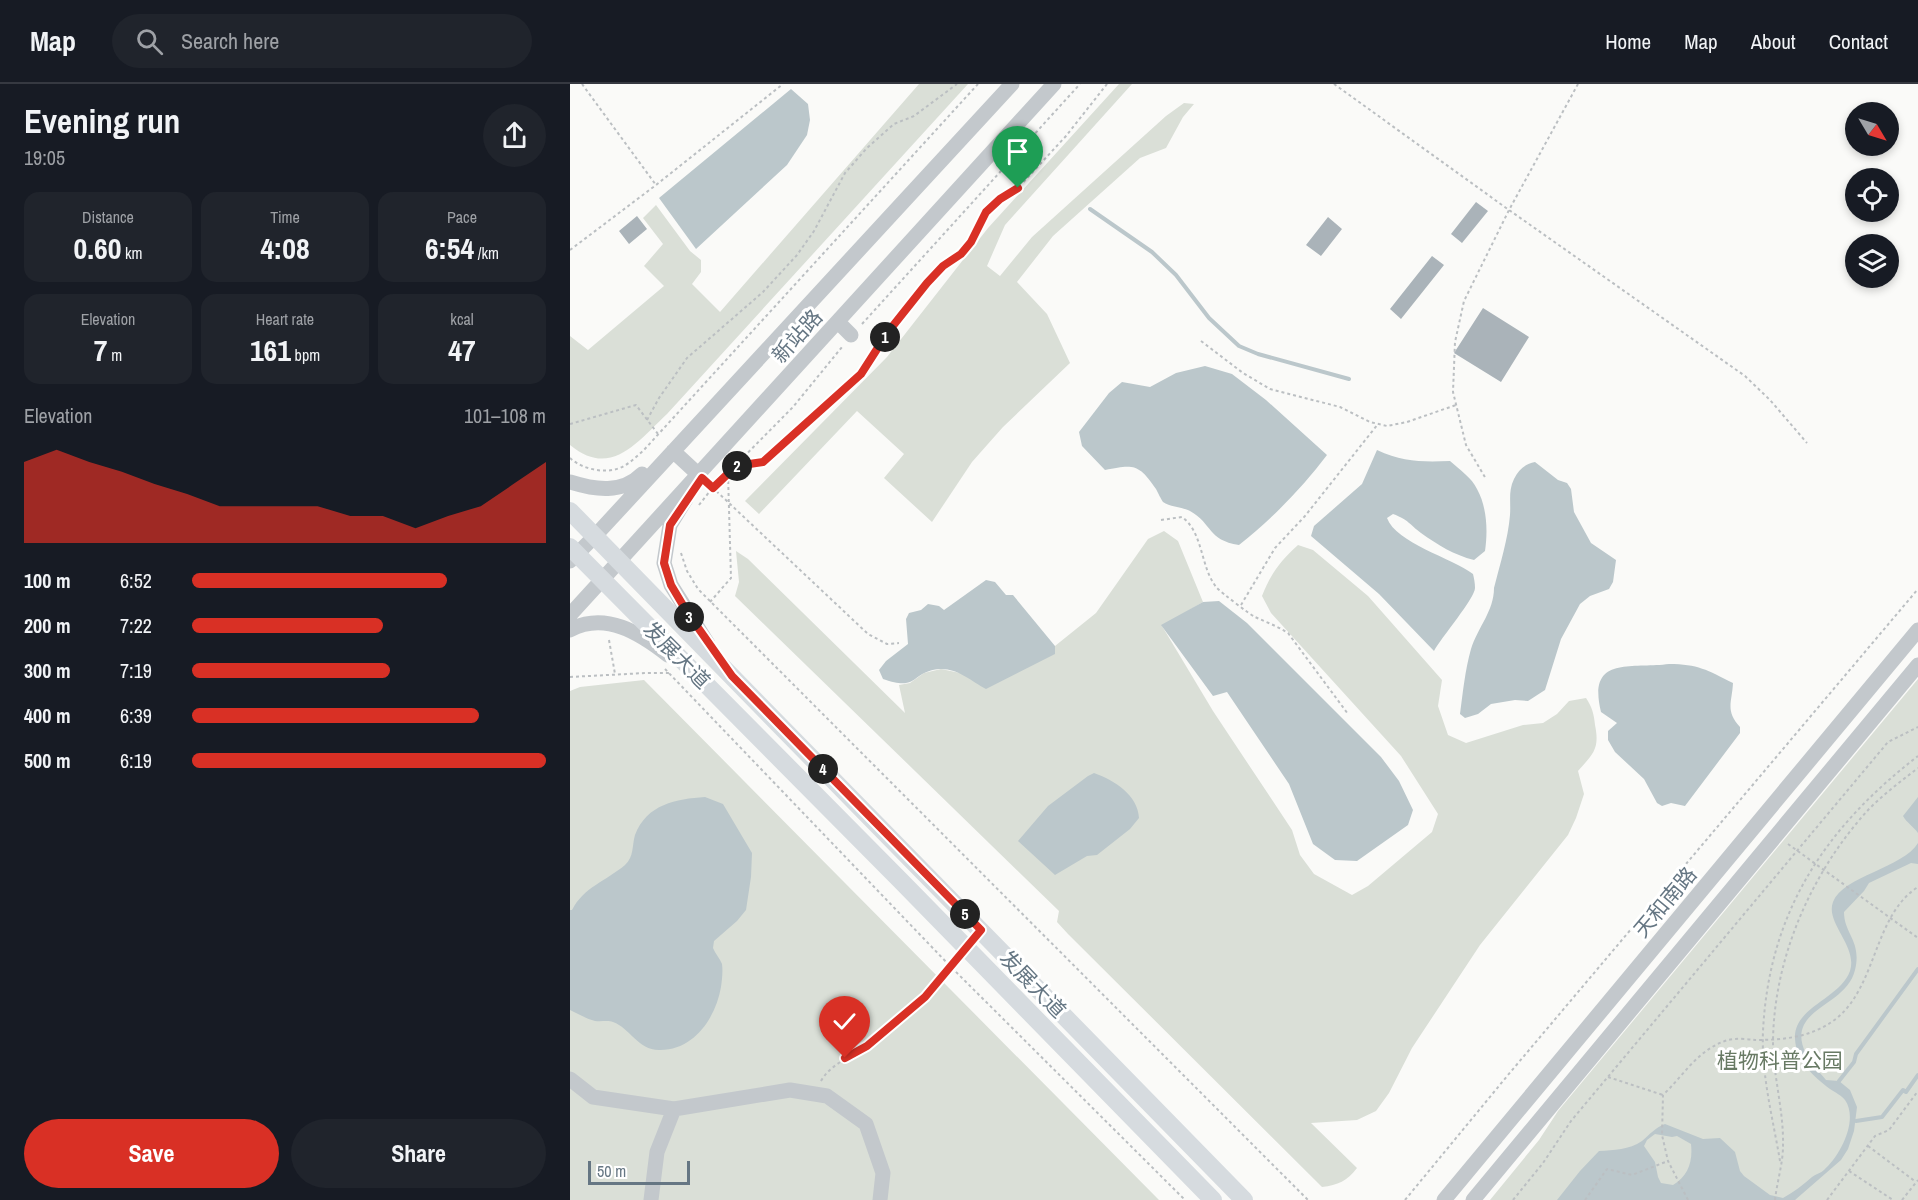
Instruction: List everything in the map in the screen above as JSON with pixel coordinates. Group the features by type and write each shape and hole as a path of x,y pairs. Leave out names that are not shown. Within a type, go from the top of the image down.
{"main road":[{"name":"发展大道","path":"570,510 1244,1200"},
{"name":"发展大道","path":"572,554 603,580 1213,1200"}],"street":[{"name":"新站路","path":"572,554 595,536 1012,84"},
{"name":"新站路","path":"570,615 705,480 725,446 1054,84"},
{"path":"838,322 851,335"},
{"path":"570,482 591,489 625,486 635,481 702,420"},
{"path":"673,451 705,480 670,525 664,563 671,585 687,612 732,676"},
{"path":"570,630 588,624 605,622 628,628 648,640 715,693"},
{"name":"天和南路","path":"1444,1200 1918,630"},
{"name":"天和南路","path":"1473,1200 1918,665"},
{"path":"570,1079 593,1097 674,1109 790,1090 827,1096 866,1124 883,1173 880,1200"},
{"path":"651,1200 657,1152 674,1109"}],"path":[{"path":"582,84 656,185"},
{"path":"570,250 783,84"},
{"path":"647,420 658,398 687,358 763,292 797,255 814,231 845,173 867,148 894,124 914,116 957,84"},
{"path":"570,458 588,468 604,471 622,467 643,451 978,84"},
{"path":"705,480 728,474 793,407 851,335 1080,84"},
{"path":"736,466 763,462 861,374 888,332 927,283 943,266 966,248 986,212 1000,199 1018,188 1066,136 1107,84"},
{"path":"1334,84 1745,376 1770,400 1807,443"},
{"path":"1486,480 1466,444 1453,392 1455,342 1464,301 1509,210 1578,84"},
{"path":"1201,341 1270,389 1340,407 1370,422 1387,426 1407,422 1456,405"},
{"path":"570,424 636,405 658,434"},
{"path":"1241,606 1275,548 1305,516 1378,424"},
{"path":"710,602 730,578 728,474"},
{"path":"705,480 868,634 887,644 899,643"},
{"path":"697,508 705,480"},
{"path":"1161,520 1182,517 1189,522 1216,586 1253,616 1276,625 1288,633 1348,714"},
{"path":"680,551 687,571 698,589 710,602 1308,1200"},
{"path":"1405,1200 1918,589"},
{"path":"608,631 615,674"},
{"path":"662,666 951,967 1185,1200"},
{"path":"570,676 669,674"},
{"path":"1513,1200 1543,1163 1571,1121 1888,742 1918,727"},
{"path":"1780,1163 1769,1099 1764,1040 1770,975 1784,925 1805,879 1824,849 1861,804 1918,756"},
{"path":"1775,1200 1783,1147 1773,1040 1776,1003 1787,952 1804,909 1824,870 1847,835 1891,789 1918,768"},
{"path":"1776,836 1918,938"},
{"path":"1688,1200 1668,1161 1662,1135 1663,1095 1695,1059 1714,1046 1731,1039 1783,1040 1811,1034 1838,1017 1854,996 1890,918 1908,894 1918,887"},
{"path":"813,1094 826,1072 867,1046 925,997 967,948"},
{"path":"1608,1077 1663,1095"},
{"path":"1827,1200 1875,1136 1889,1130 1918,1091"},
{"path":"1868,1146 1917,1181 1902,1200"},
{"path":"1585,1200 1607,1169 1632,1175 1668,1161"},
{"path":"1849,1171 1893,1200"}],"green space":[{"path":"919,84 968,84 667,414 634,445 611,458 598,458 585,455 570,445 570,336 588,350 664,286 644,266 663,244 643,218 656,205 690,251 701,260 701,272 692,284 720,312"},
{"path":"1119,84 1132,84 1005,225 987,266 1000,276 1032,237 1166,116 1184,103 1194,104 1183,117 1166,148 1140,158 1053,236 1017,282 1047,314 1070,363 1003,427 972,462 932,522 884,478 904,454 857,411 759,514 745,501 887,357 988,228"},
{"path":"1164,531 1178,541 1203,602 1162,626 1213,711 1292,830 1300,855 1314,874 1352,895 1368,886 1432,832 1438,814 1401,756 1271,613 1262,596 1277,568 1298,545 1313,550 1368,596 1442,680 1438,706 1448,735 1466,743 1523,725 1543,723 1557,714 1569,701 1586,698 1593,714 1596,746 1578,771 1584,794 1568,835 1480,945 1412,1048 1389,1093 1376,1111 1357,1120 1311,1123 1357,1168 1342,1182 1333,1185 1322,1187 1068,934 1057,922 1059,911 735,596 739,582 736,551 748,559 905,713 899,685 910,683 924,673 941,669 965,674 1054,654 1055,646 1096,613 1148,539"},
{"name":"植物科普公园","path":"1918,679 1918,1200 1490,1200 1539,1140 1558,1111"},
{"path":"644,680 1159,1200 570,1200 570,691 580,687"}],"shaded area":[{"path":"791,89 808,104 810,120 807,135 787,165 696,249 659,198"},
{"path":"1205,366 1232,374 1266,400 1327,455 1286,503 1239,545 1229,543 1215,535 1190,511 1163,502 1156,489 1140,470 1123,467 1105,470 1082,446 1079,432 1109,393 1122,382 1150,387 1176,373"},
{"path":"1377,450 1395,457 1413,460 1450,461 1472,481 1483,503 1486,527 1485,551 1474,560 1440,545 1398,516 1393,514 1387,518 1392,527 1401,535 1473,574 1474,593 1434,651 1379,594 1311,536 1314,526 1362,484"},
{"path":"1535,462 1558,480 1567,483 1571,489 1574,512 1591,543 1616,560 1613,582 1609,589 1590,596 1580,604 1561,639 1545,690 1528,701 1515,700 1491,704 1478,714 1465,718 1460,714 1467,665 1474,641 1489,612 1504,552 1512,483 1520,470"},
{"path":"986,580 995,582 1006,595 1013,595 1055,646 1055,654 986,689 946,669 930,671 903,683 883,679 879,670 886,661 908,644 906,619 909,613 921,610 928,604 939,606 944,610"},
{"path":"1219,601 1247,623 1381,757 1399,781 1413,810 1408,825 1357,861 1335,860 1313,844 1289,784 1227,692 1213,696 1161,625 1203,602"},
{"path":"1688,665 1702,669 1733,683 1731,711 1740,727 1740,733 1685,806 1671,803 1662,806 1657,803 1644,779 1615,752 1608,740 1608,731 1617,723 1601,712 1598,694 1600,681 1606,673 1616,668"},
{"path":"1094,773 1117,784 1130,796 1138,810 1139,818 1130,829 1097,855 1087,856 1055,875 1018,841 1048,806"},
{"path":"705,797 723,804 752,853 746,910 714,941 713,948 722,964 722,975 718,998 708,1020 693,1038 683,1045 672,1049 652,1049 640,1043 613,1022 595,1021 570,1010 570,910 589,890 628,862 635,835 647,816 673,802"},
{"path":"1918,797 1918,833 1903,816"},
{"path":"1918,843 1918,864 1911,863 1869,883 1844,912 1855,945 1857,960 1855,970 1849,983 1840,993 1809,1017 1803,1027 1801,1039 1810,1061 1826,1080 1839,1081 1850,1090 1857,1107 1854,1131 1848,1149 1841,1160 1795,1200 1557,1200 1599,1151 1632,1146 1665,1124 1703,1139 1720,1138 1735,1152 1740,1171 1744,1176 1770,1195 1783,1198 1824,1170 1836,1156 1846,1137 1849,1127 1849,1108 1844,1099 1818,1079 1802,1061 1796,1047 1796,1028 1809,1011 1845,981 1850,971 1850,953 1833,918 1833,902 1848,885 1910,852","holes":["1655,1134 1677,1136 1691,1144 1690,1163 1686,1173 1673,1185 1661,1183 1655,1162 1644,1146 1647,1140"]}],"building":[{"path":"1476,202 1488,211 1462,243 1451,234"},
{"path":"637,216 647,229 629,244 619,231"},
{"path":"1328,217 1342,229 1321,256 1306,245"},
{"path":"1432,256 1444,265 1401,319 1390,309"},
{"path":"1483,308 1529,337 1501,382 1454,353"}],"waterway":[{"path":"1090,209 1152,252 1176,275 1209,318 1239,346 1258,354 1349,379"},
{"path":"1839,1081 1918,969"},
{"path":"1856,1121 1882,1117 1903,1090 1906,1092 1918,1075"}],"route":[{"path":"845,1058 867,1046 925,997 981,930 732,676 704,638 671,585 664,563 670,525 702,478 713,488 736,466 763,462 861,374 888,332 927,283 943,266 961,254 971,242 986,212 1000,199 1018,188"}]}
